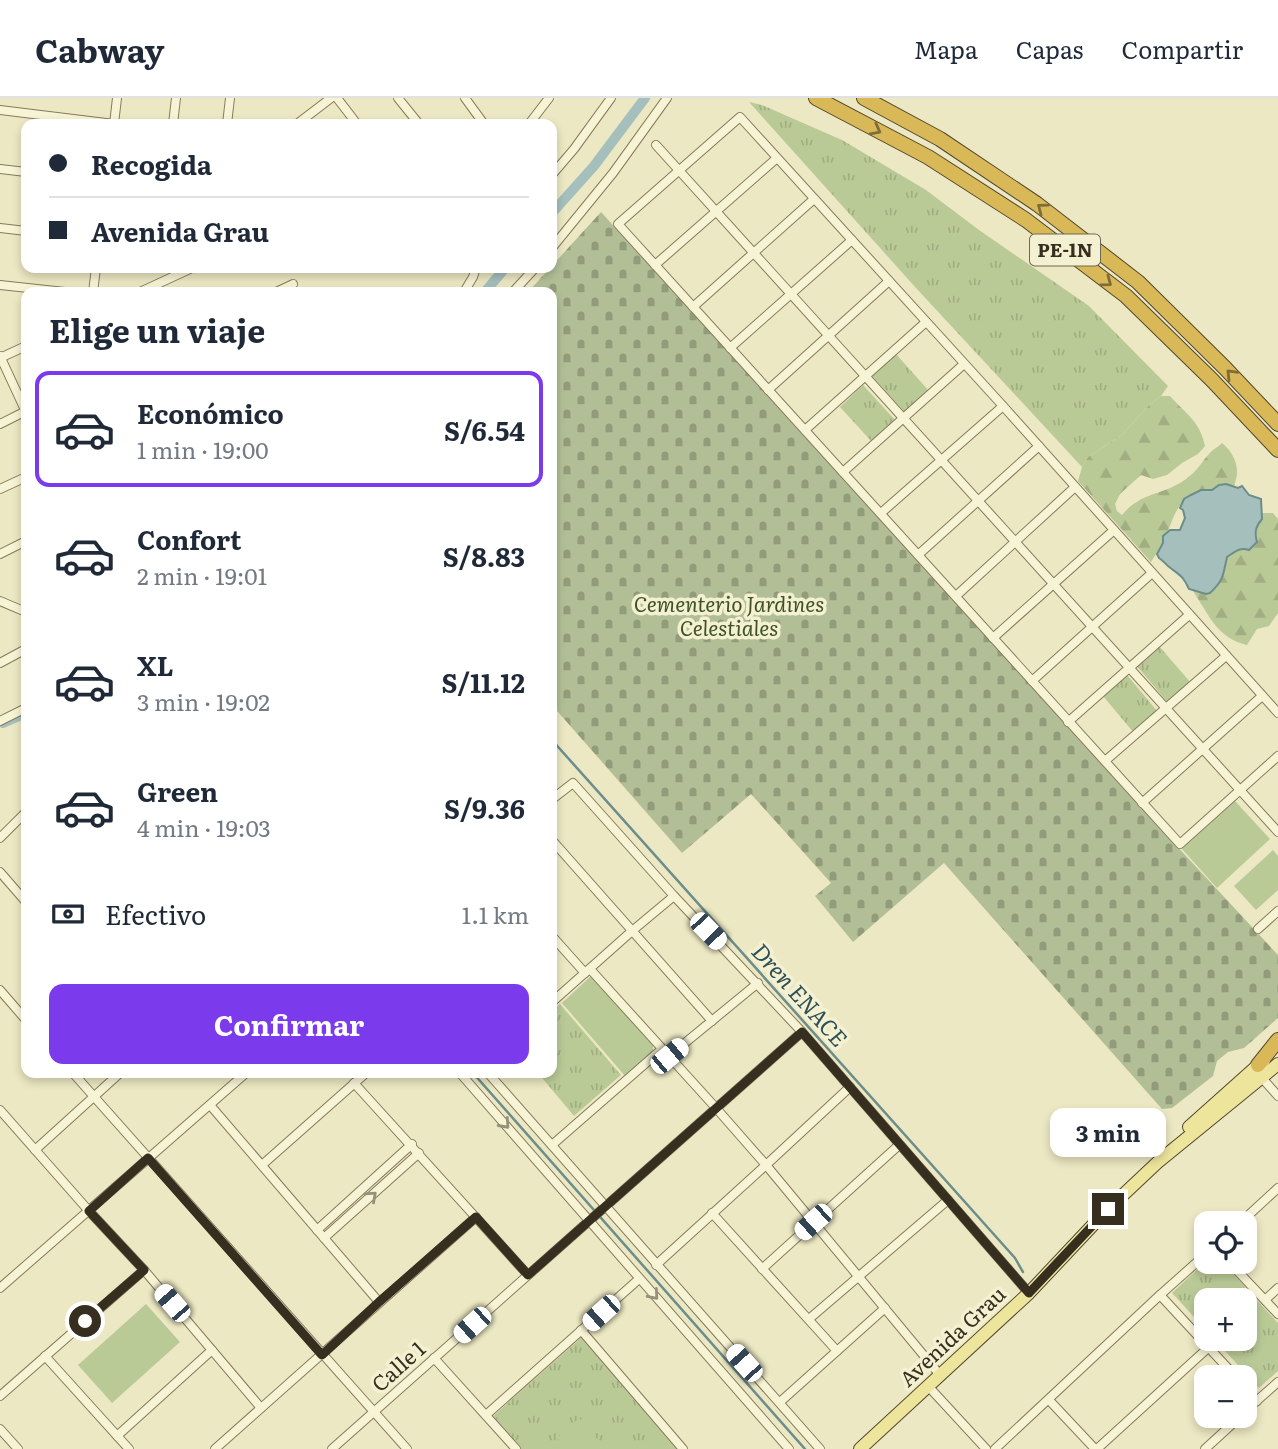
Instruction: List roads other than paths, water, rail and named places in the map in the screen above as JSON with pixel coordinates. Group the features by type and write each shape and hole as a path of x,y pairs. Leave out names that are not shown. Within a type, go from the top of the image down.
{"highway":[{"name":"PE-1N","path":"816,98 928,157 1026,220 1126,296 1212,380 1278,450"},
{"name":"PE-1N","path":"864,98 940,139 1037,204 1139,282 1278,424"},
{"path":"1260,1072 1278,1040"}],"main road":[{"name":"Avenida Grau","path":"1260,1072 1278,1047"},
{"name":"Avenida Grau","path":"860,1449 1029,1293 1108,1209 1159,1161 1181,1135 1260,1072 1278,1064"}],"street":[{"path":"115,119 117,98"},
{"path":"174,119 176,98"},
{"path":"228,119 230,98"},
{"path":"304,119 331,98"},
{"path":"337,98 354,119"},
{"path":"398,98 415,119"},
{"path":"465,98 480,119"},
{"path":"533,119 549,98"},
{"path":"557,169 611,98"},
{"path":"557,242 613,173 667,98"},
{"path":"0,110 73,119"},
{"path":"1278,713 740,117 618,224 1180,844 1278,756"},
{"path":"656,145 1278,832"},
{"path":"655,265 777,158"},
{"path":"0,169 21,171"},
{"path":"693,307 814,199"},
{"path":"0,228 21,230"},
{"path":"730,348 852,240"},
{"path":"151,287 180,273"},
{"path":"518,287 530,273"},
{"path":"768,390 889,281"},
{"path":"287,287 293,284"},
{"path":"0,285 21,287"},
{"path":"805,430 926,322"},
{"path":"21,348 0,357 21,401"},
{"path":"843,472 964,364"},
{"path":"881,513 1003,406"},
{"path":"0,424 21,414"},
{"path":"918,555 1039,446"},
{"path":"0,489 21,479"},
{"path":"956,596 1075,487"},
{"path":"993,638 1114,530"},
{"path":"0,554 21,544"},
{"path":"1032,681 1152,573"},
{"path":"0,601 21,610"},
{"path":"1068,722 1189,615"},
{"path":"0,663 21,652"},
{"path":"1105,761 1226,656"},
{"path":"1142,803 1262,696"},
{"path":"0,721 21,710"},
{"path":"557,795 573,783 674,896 802,1032 1029,1293"},
{"path":"0,838 21,817"},
{"path":"557,846 712,1021"},
{"path":"0,872 21,896"},
{"path":"557,998 674,896"},
{"path":"1258,929 1278,911"},
{"path":"557,941 663,1049 716,1108 940,1375"},
{"path":"669,1056 758,983"},
{"path":"0,990 21,1014"},
{"name":"Calle 1","path":"332,1449 802,1032"},
{"path":"552,1145 663,1049"},
{"path":"1260,1072 1278,1096"},
{"path":"77,1078 407,1449"},
{"path":"35,1150 115,1078"},
{"path":"0,1288 240,1078"},
{"path":"262,1165 360,1078"},
{"path":"464,1078 789,1449"},
{"path":"492,1078 820,1449"},
{"path":"354,1083 528,1275"},
{"path":"656,1265 850,1087"},
{"path":"209,1105 379,1302"},
{"path":"0,1110 144,1270 261,1408"},
{"path":"317,1230 412,1144"},
{"path":"762,1269 899,1145"},
{"path":"324,1238 419,1153"},
{"path":"1253,1211 1278,1188"},
{"path":"809,1319 948,1200"},
{"path":"712,1213 838,1351"},
{"path":"215,1449 476,1217"},
{"path":"995,1449 1194,1264"},
{"path":"0,1396 144,1270"},
{"path":"1240,1274 1278,1314"},
{"path":"486,1415 639,1279"},
{"path":"1265,1300 1278,1288"},
{"path":"1160,1294 1194,1331"},
{"path":"780,1402 885,1308"},
{"path":"581,1330 683,1449"},
{"path":"117,1436 212,1350"},
{"path":"1049,1400 1096,1449 1205,1351"},
{"path":"1213,1351 1225,1365"},
{"path":"45,1356 129,1449"},
{"path":"434,1358 516,1449"},
{"path":"1257,1401 1278,1382"},
{"path":"928,1386 986,1449"},
{"path":"1205,1449 1227,1428"},
{"path":"0,1429 18,1449"}],"water":[{"path":"1226,484 1238,488 1242,486 1249,495 1261,499 1262,519 1256,529 1257,542 1249,550 1240,550 1227,557 1220,581 1206,594 1189,589 1183,578 1157,554 1163,543 1163,536 1170,530 1180,530 1185,518 1180,508 1184,499 1201,490 1212,490"}],"waterway":[{"path":"557,207 594,166 645,98"},
{"path":"489,287 501,273"},
{"path":"3,723 21,715"},
{"name":"Dren ENACE","path":"557,746 1015,1258 1023,1272"},
{"path":"477,1078 805,1449"}],"park label":[{"name":"Cementerio Jardines Celestiales","path":"729,617"}]}
